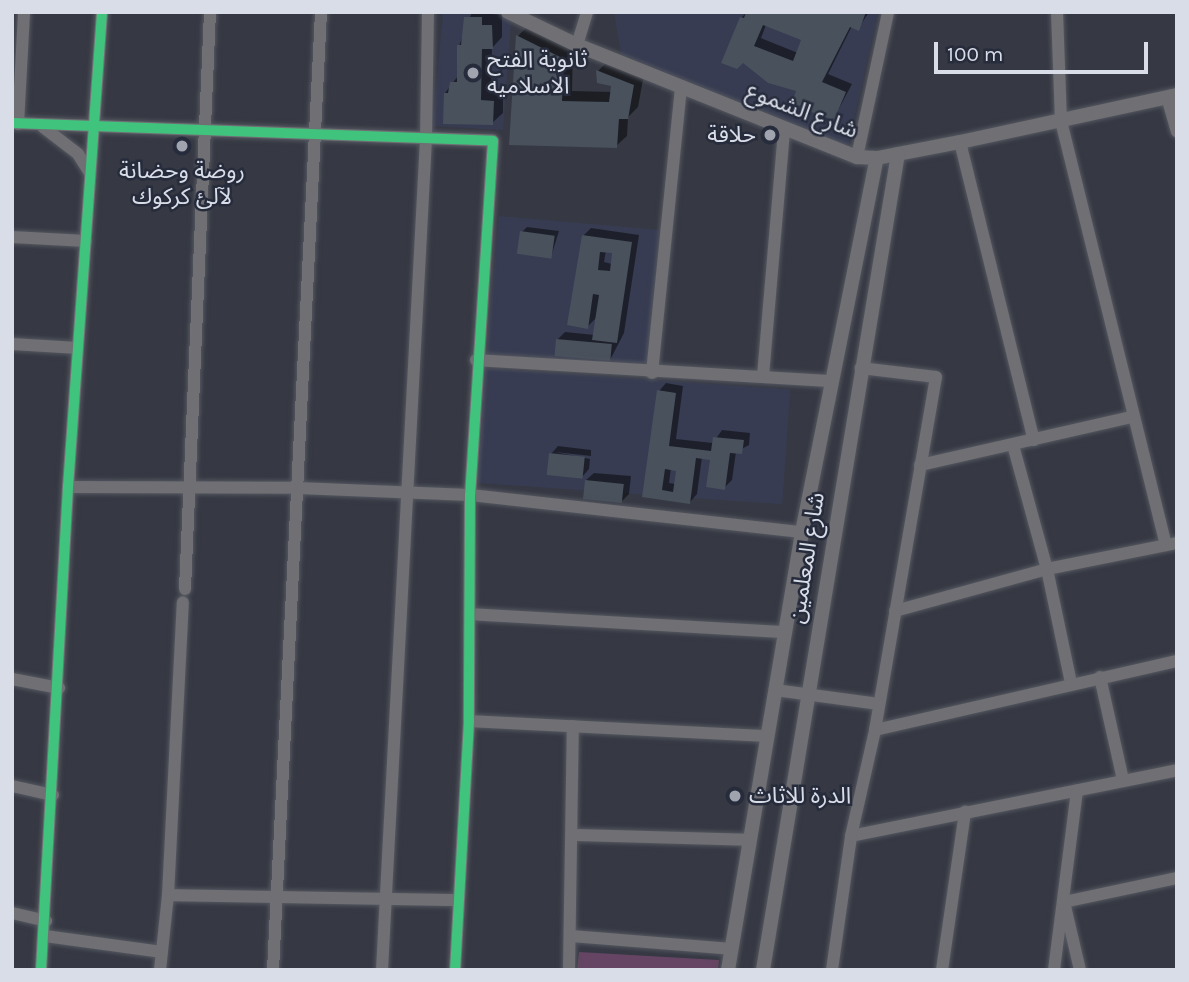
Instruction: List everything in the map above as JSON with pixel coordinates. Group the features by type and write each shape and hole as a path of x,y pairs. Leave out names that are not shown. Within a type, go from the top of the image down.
{"street":[{"path":"24,12 15,124 313,137 494,141 476,360 470,495 469,721 455,970"},
{"path":"41,970 46,921 68,487 102,12"},
{"path":"160,970 168,895 191,486 202,131 210,12"},
{"path":"273,970 321,12"},
{"path":"382,970 405,492 426,139 428,12"},
{"name":"شارع الشموع","path":"508,12 577,45 784,130 858,157 877,158 960,142 1172,96"},
{"path":"577,45 587,12"},
{"path":"858,157 888,12"},
{"path":"895,611 1047,569 1171,544 1132,417 1061,121 1057,12"},
{"path":"652,373 681,87"},
{"path":"1172,96 1177,131"},
{"path":"41,125 78,154 90,173"},
{"path":"763,376 784,130"},
{"path":"960,142 1034,440"},
{"name":"شارع المعلمين","path":"763,970 898,154"},
{"name":"شارع المعلمين","path":"728,970 802,532 877,158"},
{"path":"12,237 86,241"},
{"path":"12,344 78,348"},
{"path":"476,360 831,382"},
{"path":"832,970 851,836 880,704 936,377 862,368"},
{"path":"920,465 1132,417"},
{"path":"1013,445 1047,569 1071,683"},
{"path":"68,487 298,488 470,495 802,532"},
{"path":"470,614 784,632"},
{"path":"875,730 1071,683 1177,661"},
{"path":"1100,677 1123,780"},
{"path":"12,679 59,688"},
{"path":"775,690 880,704"},
{"path":"469,721 767,736"},
{"path":"569,970 573,726"},
{"path":"851,836 1177,770"},
{"path":"12,786 53,795"},
{"path":"1054,970 1077,790"},
{"path":"942,970 965,813"},
{"path":"573,835 750,840"},
{"path":"1064,902 1177,878"},
{"path":"168,895 458,900"},
{"path":"1064,902 1080,970"},
{"path":"12,913 46,921"},
{"path":"45,936 162,952"},
{"path":"571,936 731,948"}],"shaded area":[{"name":"ثانوية الفتح الاسلاميه","path":"443,12 493,12 511,21 503,130 433,126"},
{"path":"614,12 878,12 848,146 621,54"},
{"path":"499,216 659,230 647,369 487,354"},
{"path":"483,368 790,389 782,504 475,483"},
{"path":"579,952 719,960 718,970 577,970"}],"building":[{"path":"746,12 866,12 859,31 850,27 822,82 846,92 834,120 791,105 796,91 768,83 743,63 737,69 721,63 740,17 744,18","holes":["763,25 801,40 793,61 754,46"]},
{"path":"464,17 482,17 482,25 492,25 493,49 482,49 481,100 494,101 493,125 443,124 444,93 448,93 450,82 457,82 457,45 461,45"},
{"path":"516,35 564,59 562,101 609,102 611,86 597,83 596,70 634,85 628,119 619,119 617,148 509,145"},
{"path":"520,231 555,236 551,259 517,254"},
{"path":"582,235 632,242 617,343 592,340 599,295 593,294 588,329 567,325","holes":["600,252 612,253 610,271 598,270"]},
{"path":"556,339 612,344 610,361 555,356"},
{"path":"657,390 676,393 669,446 711,451 713,437 744,440 742,454 730,453 725,490 706,487 710,460 696,458 690,504 642,497","holes":["665,469 676,471 673,492 662,490"]},
{"path":"549,453 585,457 583,479 547,475"},
{"path":"585,480 624,484 622,503 583,499"}],"cycle path":[{"path":"41,970 68,487 102,12"},
{"path":"12,123 493,141 470,495 469,721 455,970"}],"place":[{"name":"ثانوية الفتح الاسلاميه","path":"473,73"},
{"name":"حلاقة","path":"770,135"},
{"name":"روضة وحضانة لآلئ كركوك","path":"182,146"},
{"name":"الدرة للاثاث","path":"735,796"}]}
